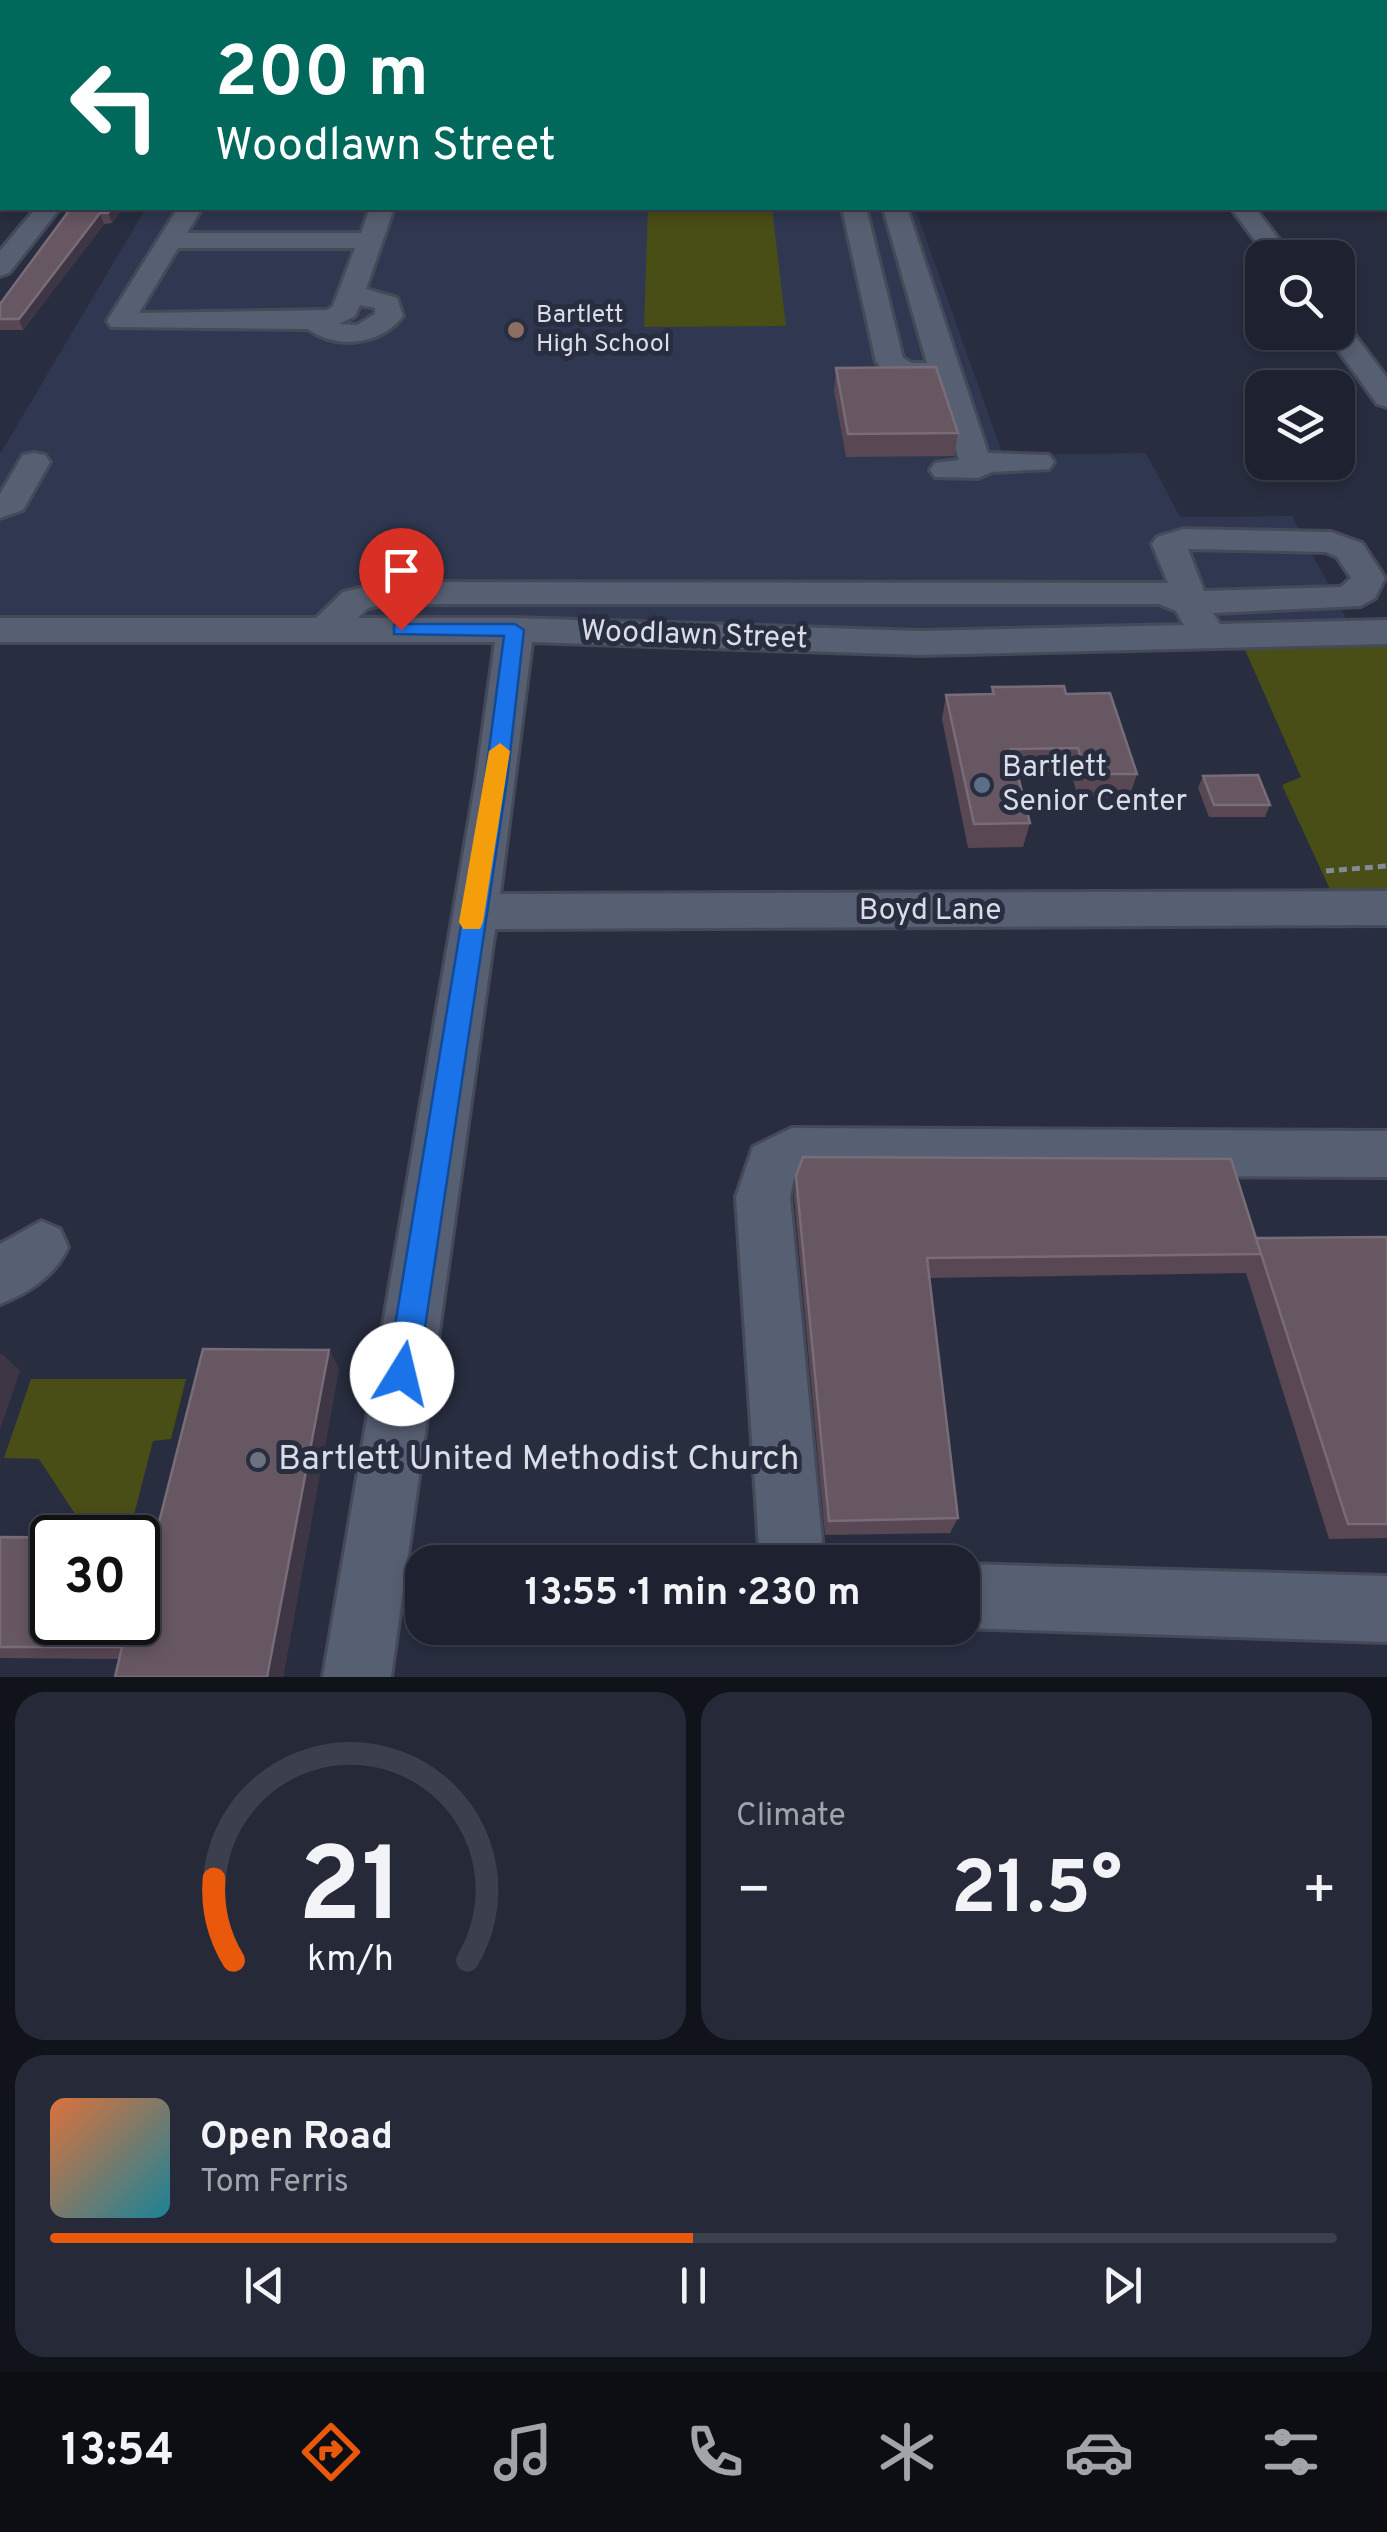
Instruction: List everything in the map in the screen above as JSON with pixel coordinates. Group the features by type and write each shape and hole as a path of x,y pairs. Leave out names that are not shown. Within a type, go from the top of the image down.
{"street":[{"path":"0,268 46,210"},
{"path":"189,210 121,321 316,322 336,317 344,310 381,210"},
{"path":"854,210 890,362 898,369 914,372 943,368"},
{"path":"896,210 943,368 961,466 1038,462"},
{"path":"1245,210 1267,240"},
{"path":"170,241 369,240"},
{"path":"870,277 916,277"},
{"path":"316,322 328,333 348,334 382,324 389,316 388,304 369,296 349,297"},
{"path":"1351,350 1387,398"},
{"path":"0,508 11,503 34,462"},
{"path":"325,630 356,600 387,593 1163,592 1189,603 1347,598 1362,590 1368,578 1350,550 1331,542 1183,539 1168,544 1185,582 1189,603 1209,636"},
{"name":"Woodlawn Street","path":"0,630 515,630 921,643 1387,632"},
{"path":"356,1677 496,780 515,630"},
{"name":"Boyd Lane","path":"473,912 1387,908"},
{"path":"791,1545 763,1197 771,1164 792,1151 1387,1154"},
{"path":"980,1597 1387,1609"}],"path":[{"path":"1326,871 1387,866"}],"shaded area":[{"name":"Bartlett High School","path":"145,210 916,210 1003,455 1146,453 1180,517 1292,516 1354,633 0,630 0,454"}],"green space":[{"path":"648,210 772,210 786,326 644,327"},
{"path":"1387,631 1387,908 1339,909 1282,785 1301,777 1239,636"},
{"path":"31,1379 186,1379 171,1439 153,1441 134,1515 76,1515 39,1459 4,1458"}],"building":[{"path":"70,210 110,210 100,213 19,319 0,319 0,304"},
{"path":"936,367 958,433 848,434 836,368"},
{"name":"Bartlett Senior Center","path":"1064,686 1066,694 1110,693 1137,774 1086,774 1078,748 1011,749 1030,823 974,824 946,695 994,694 992,687"},
{"path":"1258,775 1270,805 1214,805 1203,776"},
{"path":"803,1157 1231,1159 1261,1254 927,1258 958,1518 829,1521 796,1176"},
{"path":"1387,1237 1387,1524 1348,1524 1256,1238"},
{"name":"Bartlett United Methodist Church","path":"203,1349 329,1350 267,1677 115,1677 122,1647 0,1647 0,1537 30,1537 30,1645 160,1645 160,1518"}],"slow traffic":[{"path":"471,922 500,751"}],"place":[{"name":"Bartlett High School","path":"516,330"},
{"name":"Bartlett Senior Center","path":"982,785"},
{"name":"Bartlett United Methodist Church","path":"258,1460"}],"route":[{"path":"401,630 515,630 496,780 402,1374"}]}
